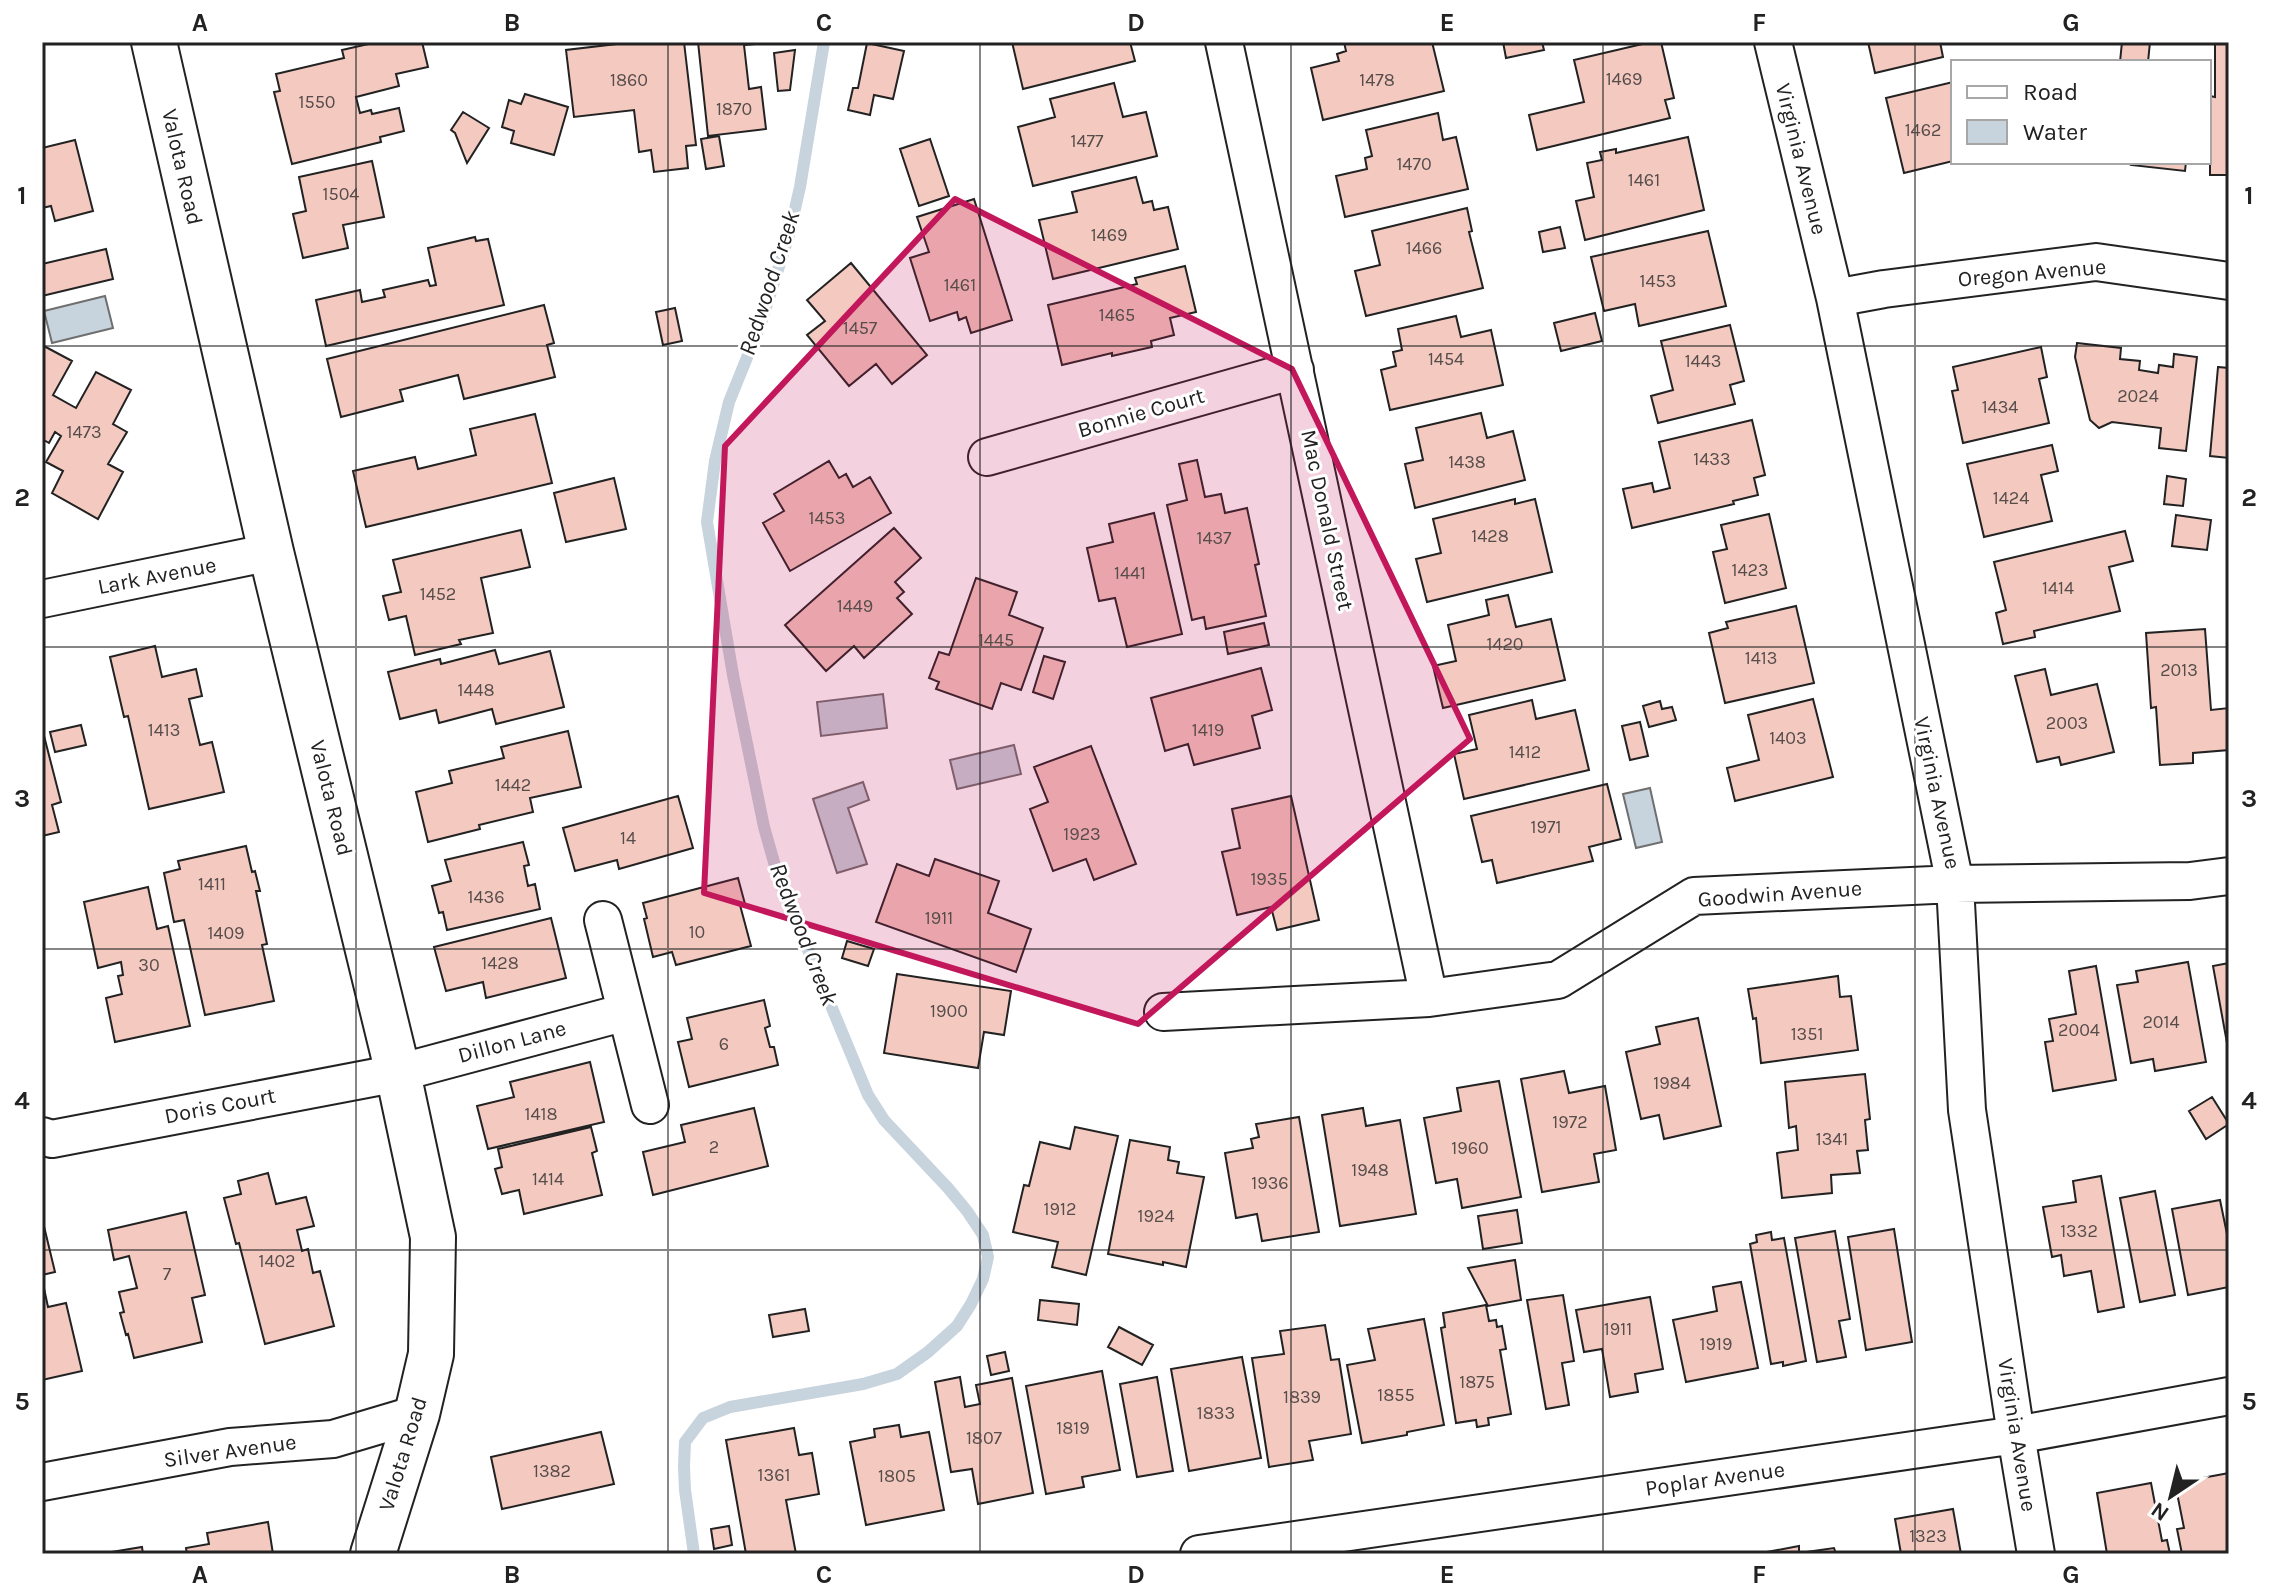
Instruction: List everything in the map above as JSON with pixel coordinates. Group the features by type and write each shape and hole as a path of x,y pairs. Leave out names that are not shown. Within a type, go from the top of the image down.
{"street":[{"name":"Valota Road","path":"154,42 271,552 398,1073 433,1237 431,1354 417,1414 373,1554"},
{"name":"Mac Donald Street","path":"1224,42 1429,998"},
{"name":"Virginia Avenue","path":"1773,42 1835,298 1955,884 1967,1110 2036,1554"},
{"name":"Oregon Avenue","path":"1835,298 2096,262 2229,281"},
{"name":"Bonnie Court","path":"987,457 1295,370"},
{"name":"Lark Avenue","path":"42,599 271,552"},
{"name":"Goodwin Avenue","path":"1163,1012 1429,998 1558,980 1694,896 1955,884 2190,881 2229,876"},
{"path":"603,920 650,1105"},
{"name":"Dillon Lane","path":"398,1073 626,1012"},
{"name":"Doris Court","path":"42,1136 52,1139 398,1073"},
{"name":"Poplar Avenue","path":"1199,1554 2016,1435 2229,1396"},
{"name":"Silver Avenue","path":"42,1482 230,1447 333,1439 417,1414"}],"highlighted area":[{"path":"955,199 1292,369 1470,739 1138,1024 704,893 725,446"}],"water":[{"path":"105,296 113,328 52,343 44,311"},
{"path":"883,694 887,728 821,736 817,702"},
{"path":"1014,745 1021,774 957,789 950,760"},
{"path":"863,782 869,800 848,808 867,864 837,873 813,799"},
{"path":"1650,788 1662,842 1636,848 1623,794"}],"building":[{"path":"377,42 422,42 428,67 396,74 399,86 356,97 360,113 371,110 372,114 399,108 404,131 380,137 381,142 292,164 274,92 280,91 276,74 344,58 342,50"},
{"path":"634,42 684,42 696,145 686,146 688,168 654,172 651,150 639,152 634,110 574,117 566,50"},
{"path":"698,42 776,42 744,45 749,89 761,87 766,129 708,136"},
{"path":"1012,42 1130,42 1135,61 1023,89"},
{"path":"1344,42 1432,42 1444,91 1323,120 1311,68 1339,61 1337,54 1346,51"},
{"path":"1503,42 1542,42 1544,50 1506,58"},
{"path":"1661,42 1674,98 1665,100 1670,118 1537,150 1529,115 1584,102 1574,60"},
{"path":"1868,42 1940,42 1943,57 1875,73"},
{"path":"2122,42 2150,42 2148,60 2120,60"},
{"path":"2215,42 2229,42 2229,175 2210,175 2211,96 2215,97"},
{"path":"867,43 904,51 893,99 874,95 870,115 848,110 853,88 858,88"},
{"path":"795,50 790,90 778,91 774,53"},
{"path":"1951,82 1951,161 1904,173 1886,98"},
{"path":"1114,83 1123,117 1146,112 1157,156 1033,186 1018,127 1055,117 1050,99"},
{"path":"525,94 568,107 554,155 511,143 514,131 502,127 509,100 521,104"},
{"path":"463,112 489,128 467,163 451,130"},
{"path":"1438,113 1443,140 1456,137 1468,189 1345,217 1336,176 1367,169 1365,158 1372,156 1366,130"},
{"path":"719,136 724,166 706,169 701,139"},
{"path":"1688,137 1704,210 1585,240 1576,201 1594,197 1587,163 1602,160 1600,152 1616,149 1616,153"},
{"path":"930,139 949,196 919,206 900,149"},
{"path":"75,140 93,211 55,221 51,206 42,208 42,148"},
{"path":"372,161 384,217 343,225 348,248 303,258 293,214 306,211 299,177"},
{"path":"2131,164 2186,164 2185,171"},
{"path":"1136,177 1143,203 1152,201 1154,210 1168,207 1178,249 1053,279 1039,220 1077,212 1072,192"},
{"path":"974,199 1012,320 971,333 966,317 959,320 957,312 930,321 910,258 929,252 917,217"},
{"path":"1467,208 1472,231 1469,232 1483,288 1366,316 1355,271 1380,265 1372,231"},
{"path":"1560,227 1565,248 1543,252 1539,232"},
{"path":"1708,231 1726,306 1639,326 1635,304 1604,311 1591,257"},
{"path":"475,237 476,241 488,239 504,305 326,346 316,300 360,290 362,302 385,297 383,290 428,280 430,286 436,285 428,248"},
{"path":"106,249 113,279 42,296 42,264"},
{"path":"851,263 927,355 892,384 876,364 849,386 807,335 825,321 807,300"},
{"path":"1185,266 1196,312 1170,318 1174,335 1151,341 1152,347 1062,365 1048,305 1137,284 1135,278"},
{"path":"544,305 554,343 547,345 555,377 464,399 458,375 400,390 403,401 341,417 327,359"},
{"path":"675,308 682,341 663,345 656,312"},
{"path":"1595,313 1602,341 1561,351 1554,323"},
{"path":"1456,316 1461,337 1491,330 1503,385 1390,410 1381,370 1396,366 1393,352 1402,350 1398,329"},
{"path":"1730,325 1744,381 1730,385 1735,404 1658,423 1651,396 1673,390 1661,341"},
{"path":"2077,343 2121,348 2120,359 2140,361 2139,370 2158,373 2159,365 2173,367 2174,354 2197,357 2186,451 2159,448 2161,428 2112,422 2099,428 2090,420 2075,357"},
{"path":"42,345 72,361 53,395 76,408 96,372 131,390 113,424 127,432 108,464 123,472 98,519 52,493 63,471 46,462 61,436 55,432 49,443 42,439"},
{"path":"2041,347 2047,377 2039,379 2049,423 1963,443 1952,391 1958,390 1953,367"},
{"path":"2218,367 2229,368 2229,458 2210,456"},
{"path":"1481,413 1487,438 1513,431 1525,480 1415,508 1405,464 1423,460 1416,428"},
{"path":"535,414 552,483 366,527 353,471 415,457 418,469 476,455 470,429"},
{"path":"1752,420 1765,475 1754,478 1758,495 1733,501 1734,504 1632,528 1623,489 1652,483 1654,492 1670,488 1659,442"},
{"path":"2052,445 2058,471 2041,475 2052,521 1984,537 1967,464"},
{"path":"1197,460 1205,497 1221,494 1225,513 1247,508 1266,616 1206,629 1204,617 1192,620 1167,505 1187,500 1179,464"},
{"path":"829,461 839,478 846,474 853,487 870,477 891,513 790,571 763,523 784,511 774,494"},
{"path":"2167,476 2186,479 2183,506 2164,504"},
{"path":"614,478 626,529 566,542 554,493"},
{"path":"1515,499 1515,504 1535,499 1552,572 1427,602 1416,559 1441,553 1433,519"},
{"path":"1154,513 1182,634 1127,647 1115,598 1099,601 1087,548 1113,542 1109,524"},
{"path":"1769,514 1786,588 1725,603 1713,552 1727,549 1721,525"},
{"path":"2176,515 2211,520 2207,550 2172,546"},
{"path":"894,528 921,558 895,582 904,592 897,598 912,614 864,658 854,646 826,671 785,625"},
{"path":"521,530 530,567 481,578 493,633 459,640 461,644 415,655 406,616 389,620 383,596 401,592 393,560"},
{"path":"2125,531 2133,561 2109,567 2120,611 2034,631 2035,637 2003,644 1996,613 2006,610 1994,562"},
{"path":"976,578 1017,592 1009,615 1043,628 1021,690 1001,683 992,709 936,689 939,682 929,678 939,652 949,655"},
{"path":"1508,595 1516,627 1551,619 1565,680 1443,708 1433,666 1456,661 1448,625 1489,615 1486,600"},
{"path":"1796,606 1814,683 1725,703 1709,633 1728,628 1726,622"},
{"path":"1264,623 1269,645 1228,654 1224,632"},
{"path":"2205,629 2211,710 2229,708 2229,750 2193,753 2193,763 2160,765 2156,707 2151,708 2146,633"},
{"path":"155,646 162,677 196,669 202,696 189,699 200,745 212,742 224,792 149,809 128,716 124,717 110,657"},
{"path":"495,650 499,664 550,651 564,707 496,724 492,709 439,723 436,710 400,719 388,672 440,659 441,664"},
{"path":"1044,656 1065,662 1053,699 1033,692"},
{"path":"1261,668 1272,710 1252,716 1260,748 1194,765 1188,744 1165,751 1151,698"},
{"path":"2045,669 2051,695 2097,684 2114,752 2061,765 2059,757 2037,762 2015,676"},
{"path":"1813,699 1833,777 1735,801 1727,768 1759,760 1748,715"},
{"path":"1532,700 1536,719 1575,710 1589,770 1464,799 1454,754 1477,749 1469,715"},
{"path":"1660,701 1662,709 1672,707 1676,720 1649,727 1643,706"},
{"path":"1640,722 1648,756 1630,760 1622,726"},
{"path":"81,725 86,745 55,752 50,732"},
{"path":"42,728 61,802 52,805 59,832 42,836"},
{"path":"568,731 581,787 530,798 533,812 428,842 416,792 452,783 449,771 504,758 501,747"},
{"path":"1091,746 1136,864 1094,880 1086,859 1053,871 1030,809 1048,802 1034,767"},
{"path":"1607,784 1621,839 1589,847 1593,861 1497,883 1492,860 1482,862 1471,816"},
{"path":"678,796 693,848 619,869 617,860 575,871 563,828"},
{"path":"1291,796 1319,920 1277,930 1271,907 1237,915 1222,852 1240,848 1232,809"},
{"path":"523,842 529,865 524,866 528,886 535,884 540,909 447,930 432,886 451,881 445,860"},
{"path":"246,846 260,891 256,891 267,944 262,945 274,1001 205,1015 184,920 174,922 164,873 180,869 178,861"},
{"path":"935,859 999,881 988,913 1031,929 1016,972 876,922 897,864 929,876"},
{"path":"738,878 745,904 740,905 751,946 676,965 672,952 653,957 643,903"},
{"path":"148,887 157,929 168,926 190,1026 115,1042 106,998 122,994 118,976 123,975 121,962 98,968 84,902"},
{"path":"551,918 566,978 486,998 483,982 446,991 434,947"},
{"path":"847,941 874,949 868,966 842,958"},
{"path":"2188,962 2206,1062 2155,1071 2153,1059 2131,1063 2117,985 2138,982 2136,971"},
{"path":"2229,963 2229,1043 2227,1043 2213,966"},
{"path":"2096,966 2116,1080 2053,1091 2045,1042 2053,1041 2049,1019 2076,1014 2069,971"},
{"path":"897,974 1011,991 1004,1035 984,1032 978,1068 884,1053"},
{"path":"1838,976 1840,997 1851,996 1858,1050 1761,1063 1756,1018 1753,1019 1748,989"},
{"path":"764,1000 770,1026 765,1028 778,1065 689,1087 678,1042 692,1039 687,1018"},
{"path":"1698,1018 1721,1126 1664,1139 1659,1115 1641,1119 1626,1052 1660,1044 1656,1027"},
{"path":"590,1062 604,1122 488,1149 477,1106 514,1097 510,1082"},
{"path":"1564,1071 1569,1093 1605,1086 1616,1150 1594,1154 1599,1182 1542,1192 1521,1079"},
{"path":"1865,1074 1870,1119 1865,1120 1868,1150 1857,1151 1860,1173 1831,1175 1832,1193 1782,1198 1777,1153 1798,1150 1796,1126 1789,1128 1785,1082"},
{"path":"1499,1081 1521,1197 1462,1208 1457,1179 1436,1183 1424,1118 1461,1111 1457,1088"},
{"path":"2212,1097 2229,1124 2206,1139 2189,1111"},
{"path":"754,1108 768,1166 653,1195 643,1152 685,1142 681,1125"},
{"path":"1363,1108 1366,1126 1400,1120 1416,1214 1340,1226 1322,1115"},
{"path":"1299,1117 1319,1232 1262,1241 1257,1214 1236,1218 1225,1153 1253,1148 1251,1139 1259,1137 1256,1124"},
{"path":"591,1127 597,1151 592,1153 602,1195 524,1214 519,1190 502,1194 495,1169 502,1167 498,1149"},
{"path":"1075,1127 1118,1136 1086,1275 1052,1267 1058,1242 1013,1232 1024,1185 1029,1186 1040,1142 1070,1149"},
{"path":"1130,1140 1170,1147 1168,1160 1179,1162 1177,1173 1204,1177 1186,1267 1108,1254"},
{"path":"268,1173 276,1204 306,1197 314,1226 297,1230 302,1251 308,1249 313,1273 320,1271 334,1326 265,1344 224,1198 241,1194 238,1181"},
{"path":"2101,1176 2124,1307 2098,1312 2091,1271 2064,1276 2061,1255 2052,1257 2043,1207 2076,1202 2073,1181"},
{"path":"2155,1191 2175,1295 2140,1302 2120,1198"},
{"path":"2220,1200 2229,1233 2229,1287 2188,1295 2172,1209"},
{"path":"1517,1210 1522,1243 1483,1249 1478,1216"},
{"path":"186,1212 205,1295 192,1298 202,1342 134,1358 120,1313 124,1312 119,1292 137,1288 129,1256 114,1260 108,1230"},
{"path":"42,1218 55,1272 42,1275"},
{"path":"1894,1229 1912,1342 1866,1350 1848,1237"},
{"path":"1835,1231 1850,1319 1839,1321 1846,1357 1817,1362 1795,1238"},
{"path":"1771,1232 1772,1240 1784,1238 1806,1361 1783,1366 1783,1362 1771,1364 1750,1244 1757,1242 1756,1235"},
{"path":"1515,1260 1521,1300 1488,1306 1468,1268"},
{"path":"42,1279 48,1307 66,1303 82,1371 42,1380"},
{"path":"1741,1282 1758,1368 1686,1382 1673,1320 1717,1311 1713,1287"},
{"path":"1563,1295 1574,1361 1562,1363 1569,1405 1546,1409 1527,1300"},
{"path":"1650,1297 1663,1369 1635,1374 1638,1392 1610,1397 1602,1349 1584,1352 1576,1310"},
{"path":"1040,1300 1079,1304 1077,1325 1038,1320"},
{"path":"1486,1305 1489,1321 1496,1320 1497,1327 1502,1326 1506,1349 1500,1350 1511,1414 1488,1418 1489,1425 1477,1427 1476,1420 1456,1423 1441,1328 1445,1327 1443,1313"},
{"path":"805,1309 809,1331 773,1337 769,1315"},
{"path":"1424,1319 1444,1425 1362,1443 1347,1365 1375,1360 1368,1329"},
{"path":"1325,1325 1331,1360 1339,1359 1351,1434 1309,1441 1313,1460 1269,1467 1252,1358 1284,1354 1280,1331"},
{"path":"1119,1327 1153,1345 1142,1365 1108,1347"},
{"path":"1005,1352 1009,1371 991,1375 987,1356"},
{"path":"1242,1357 1261,1458 1189,1471 1171,1369"},
{"path":"1102,1371 1120,1470 1082,1477 1084,1487 1046,1494 1026,1386"},
{"path":"960,1377 965,1407 980,1404 976,1385 1012,1378 1033,1493 978,1504 972,1469 951,1472 935,1382"},
{"path":"1157,1377 1173,1471 1137,1477 1120,1384"},
{"path":"899,1425 901,1437 929,1432 944,1510 866,1525 850,1442 875,1437 874,1429"},
{"path":"794,1428 799,1455 812,1453 819,1494 786,1500 796,1554 746,1554 726,1440"},
{"path":"601,1432 614,1484 502,1509 491,1457"},
{"path":"2229,1473 2229,1554 2182,1554 2177,1529 2184,1528 2175,1483"},
{"path":"2151,1483 2162,1541 2167,1540 2170,1554 2107,1554 2097,1493"},
{"path":"1953,1509 1961,1554 1901,1554 1895,1519"},
{"path":"268,1522 273,1554 187,1554 186,1548 209,1544 207,1533"},
{"path":"729,1526 732,1545 714,1549 711,1529"},
{"path":"1799,1546 1799,1553 1834,1548 1836,1554 1756,1554"},
{"path":"142,1547 143,1554 105,1554 105,1553"}],"waterway":[{"name":"Redwood Creek","path":"694,1554 685,1490 685,1442 703,1418 730,1407 863,1384 897,1374 957,1326 983,1279 988,1257 983,1235 967,1211 884,1120 868,1095 779,880 764,827 733,675 707,522 715,461 729,402 761,323 789,235 824,42"}]}
